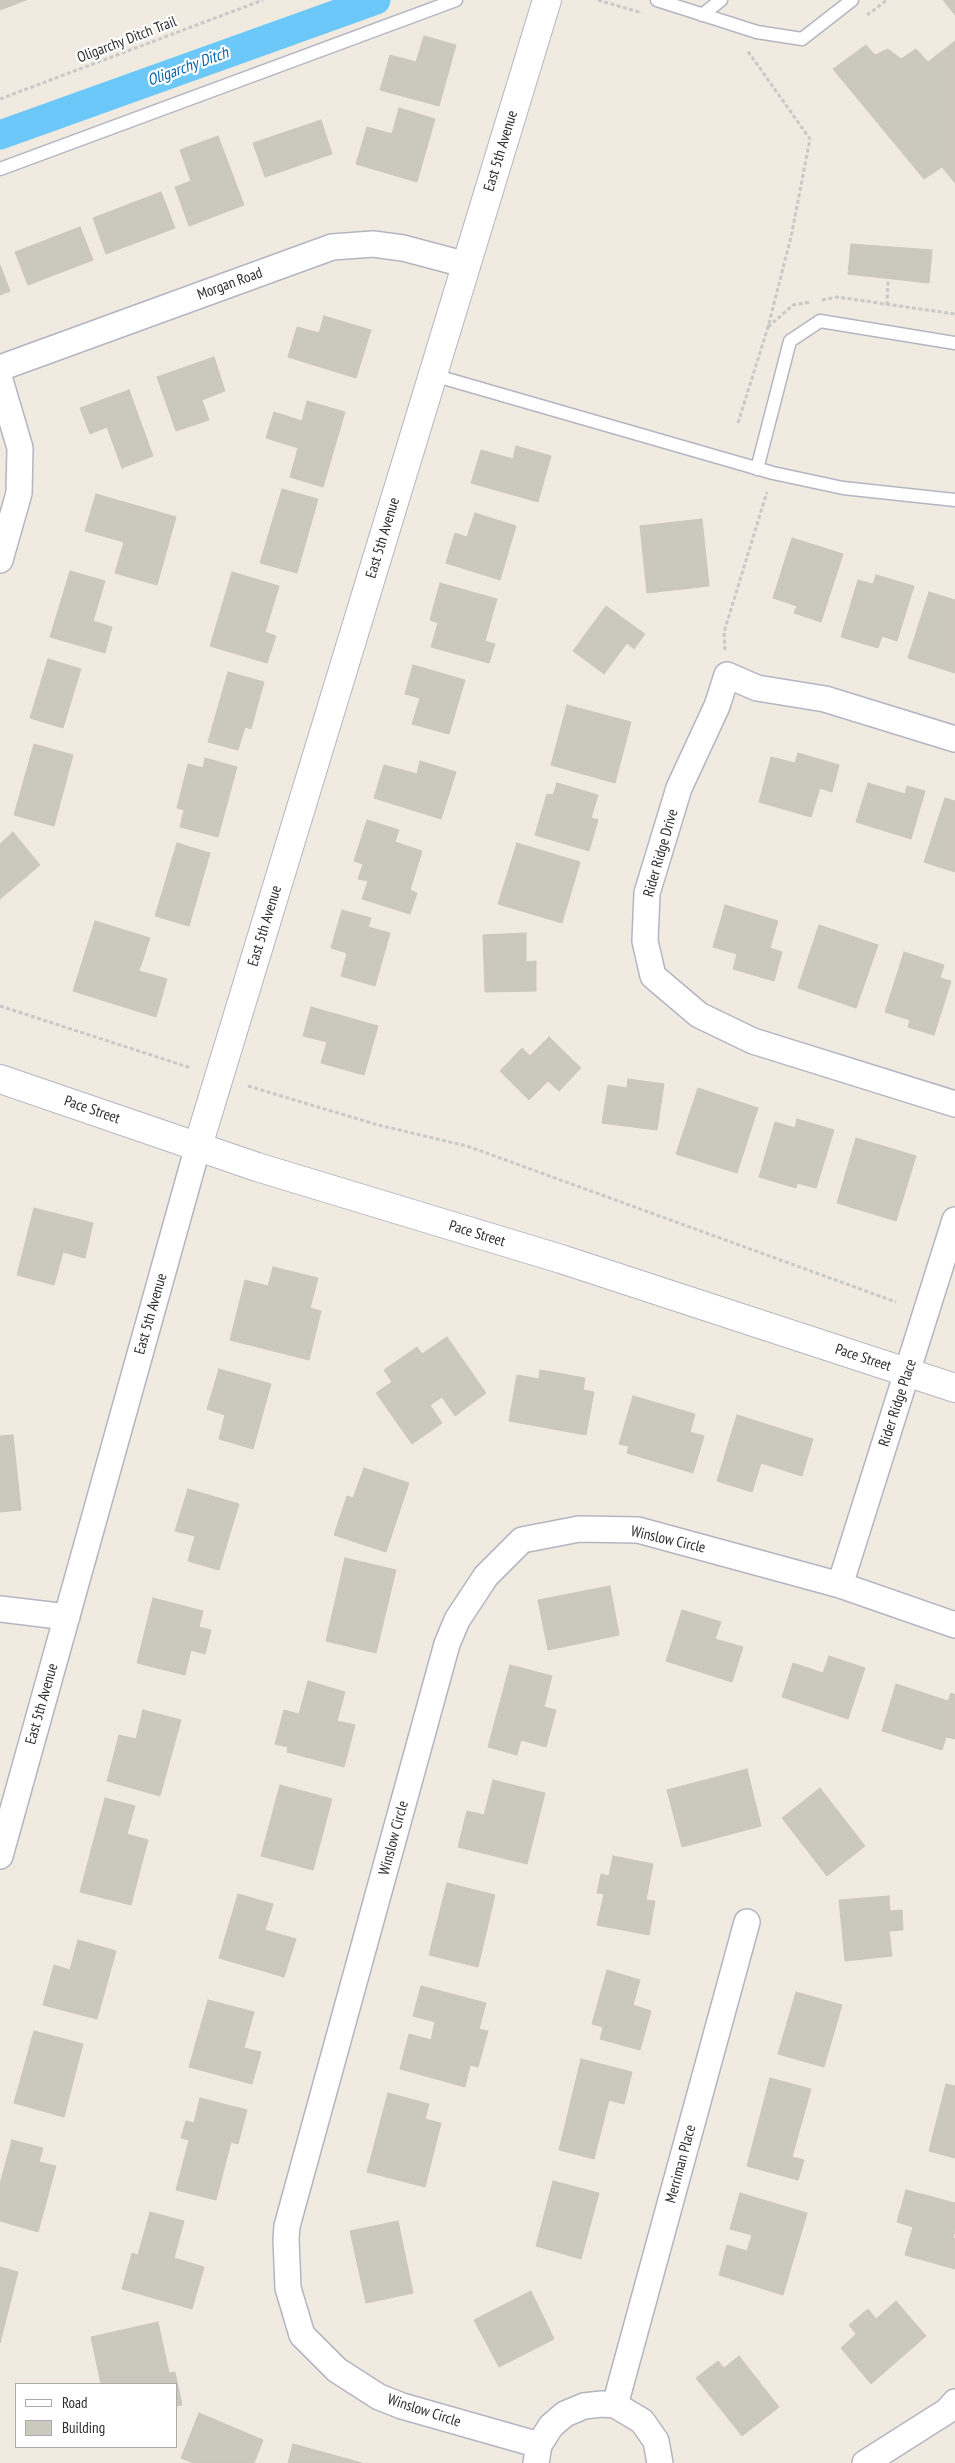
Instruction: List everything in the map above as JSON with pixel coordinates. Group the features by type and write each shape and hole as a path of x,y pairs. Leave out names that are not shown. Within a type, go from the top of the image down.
{"street":[{"name":"East 5th Avenue","path":"0,1856 198,1146 547,0"},
{"name":"Morgan Road","path":"0,368 332,247 373,244 403,248 466,264"},
{"path":"0,380 20,448 19,493 0,560"},
{"path":"727,675 757,688 826,699 955,739"},
{"name":"Rider Ridge Drive","path":"727,675 717,706 680,788 647,893 645,941 653,976 699,1015 753,1041 955,1104"},
{"name":"Pace Street","path":"0,1078 257,1167 561,1259 955,1388"},
{"name":"Rider Ridge Place","path":"840,1585 955,1220"},
{"name":"Winslow Circle","path":"615,2405 584,2406 566,2414 551,2426 537,2454 402,2406 379,2397 337,2370 302,2335 288,2288 286,2239 288,2226 447,1644 458,1620 486,1576 522,1540 580,1528 638,1530 840,1585 955,1625"},
{"path":"0,1608 67,1617"},
{"name":"Merriman Place","path":"615,2405 747,1922"},
{"path":"865,2463 947,2410 955,2402"},
{"path":"615,2405 642,2421 656,2441 660,2463"}],"lane":[{"path":"0,169 456,0"},
{"path":"657,0 757,32 802,39 852,0"},
{"path":"702,15 721,0"},
{"path":"757,469 790,341 820,321 955,343"},
{"path":"433,375 773,473 843,488 955,500"}],"path":[{"name":"Oligarchy Ditch Trail","path":"0,99 262,0"},
{"path":"598,0 646,14"},
{"path":"738,423 768,328 786,255 810,139 741,42"},
{"path":"887,305 888,280"},
{"path":"727,675 724,632 773,473"},
{"path":"0,1006 192,1068"},
{"path":"248,1086 378,1126 467,1146 896,1302"}],"building":[{"path":"0,0 26,0 0,10"},
{"path":"943,0 955,0 955,15"},
{"path":"424,36 456,45 439,106 380,90 390,55 416,62"},
{"path":"955,41 955,183 942,167 924,179 833,69 866,45 875,55 888,49 901,59 916,49 928,62"},
{"path":"399,108 435,119 417,182 356,164 367,127 392,134"},
{"path":"321,120 332,154 265,177 253,143"},
{"path":"218,136 244,205 189,226 175,187 191,181 180,150"},
{"path":"161,192 175,228 106,254 93,218"},
{"path":"80,227 93,260 28,285 15,252"},
{"path":"851,244 932,250 929,283 848,274"},
{"path":"0,265 10,291 0,295"},
{"path":"324,316 371,330 356,378 288,357 297,327 319,333"},
{"path":"214,357 225,391 202,400 209,420 176,431 157,377"},
{"path":"129,390 153,456 122,468 107,427 90,434 80,408"},
{"path":"307,401 345,412 323,487 290,477 298,448 266,438 274,412 302,421"},
{"path":"516,446 551,456 538,502 471,483 481,450 513,459"},
{"path":"282,489 318,499 297,573 260,563"},
{"path":"96,494 176,517 157,585 115,573 124,542 85,531"},
{"path":"475,513 516,526 500,580 446,563 455,533 467,537"},
{"path":"702,519 709,586 647,593 640,526"},
{"path":"792,538 843,554 821,622 794,613 797,606 773,598"},
{"path":"70,571 105,581 93,621 112,627 105,653 50,637"},
{"path":"232,572 279,586 265,632 276,636 267,663 210,646"},
{"path":"876,575 914,586 897,641 882,636 878,648 841,637 858,580 873,584"},
{"path":"440,583 497,599 485,641 495,644 489,663 431,647 438,623 430,620"},
{"path":"929,592 955,600 955,673 908,658"},
{"path":"606,606 645,634 634,649 627,643 604,674 573,651"},
{"path":"48,659 81,669 63,728 30,718"},
{"path":"413,665 465,680 449,734 412,724 420,698 405,694"},
{"path":"228,672 264,682 251,729 245,727 238,750 208,742"},
{"path":"567,705 631,722 615,783 551,765"},
{"path":"34,744 73,755 54,826 14,815"},
{"path":"798,753 839,765 832,792 820,788 811,817 759,802 771,757 795,763"},
{"path":"205,758 237,767 218,837 180,827 184,810 177,808 188,764 203,768"},
{"path":"420,761 456,772 441,819 374,798 384,765 417,774"},
{"path":"557,783 598,795 591,818 598,820 589,851 535,835 547,794 553,795"},
{"path":"868,783 905,794 907,786 925,791 911,839 856,822"},
{"path":"945,798 955,801 955,872 924,862"},
{"path":"367,820 399,830 395,842 422,851 410,890 417,893 410,914 362,899 368,881 358,879 363,864 354,861"},
{"path":"13,832 40,865 0,899 0,844"},
{"path":"177,843 210,853 189,926 155,916"},
{"path":"517,843 580,862 562,923 498,904"},
{"path":"725,905 778,921 770,948 782,952 774,981 733,969 737,954 713,947"},
{"path":"342,910 371,918 368,927 390,933 375,986 341,976 347,953 331,948"},
{"path":"95,921 150,938 139,971 167,979 156,1017 73,991"},
{"path":"819,925 878,945 856,1008 798,988"},
{"path":"526,933 526,962 536,961 536,991 485,992 483,935"},
{"path":"904,952 944,965 940,978 951,981 934,1035 908,1027 910,1020 885,1012"},
{"path":"311,1007 378,1026 364,1075 321,1063 327,1042 303,1036"},
{"path":"549,1037 581,1068 559,1091 548,1081 529,1100 500,1071 522,1048 530,1056"},
{"path":"628,1079 664,1084 657,1130 602,1123 608,1085 627,1088"},
{"path":"698,1088 758,1108 737,1173 676,1154"},
{"path":"797,1119 834,1130 816,1188 797,1183 796,1188 759,1177 775,1122 795,1128"},
{"path":"856,1138 916,1156 896,1221 837,1203"},
{"path":"34,1208 93,1223 85,1258 63,1252 54,1285 17,1275"},
{"path":"273,1267 318,1278 310,1308 321,1311 309,1360 230,1340 245,1280 268,1286"},
{"path":"447,1337 486,1393 455,1416 442,1397 430,1405 442,1423 412,1444 376,1393 392,1382 384,1370 417,1347 422,1354"},
{"path":"219,1369 271,1384 253,1449 219,1439 225,1415 207,1409"},
{"path":"540,1370 585,1378 583,1390 594,1392 586,1435 509,1421 517,1375 539,1379"},
{"path":"633,1396 695,1414 690,1432 704,1436 693,1473 627,1453 629,1446 619,1444"},
{"path":"737,1415 813,1439 802,1476 761,1463 752,1492 717,1481"},
{"path":"13,1435 21,1510 0,1512 0,1436"},
{"path":"364,1468 409,1483 386,1552 334,1535 347,1496 353,1498"},
{"path":"188,1489 239,1504 219,1570 188,1561 195,1536 175,1531"},
{"path":"345,1558 396,1570 376,1653 326,1641"},
{"path":"610,1586 619,1635 548,1650 538,1600"},
{"path":"153,1598 203,1611 199,1627 211,1630 205,1654 191,1650 185,1675 137,1663"},
{"path":"682,1610 721,1622 715,1639 743,1647 732,1682 666,1661"},
{"path":"829,1656 865,1668 848,1719 782,1697 793,1663 823,1673"},
{"path":"510,1665 552,1676 544,1707 556,1710 546,1747 521,1740 517,1755 488,1747"},
{"path":"308,1681 345,1692 337,1721 355,1725 344,1767 287,1752 288,1747 275,1744 284,1710 299,1714"},
{"path":"896,1684 948,1701 951,1693 955,1695 955,1739 946,1737 942,1750 882,1731"},
{"path":"143,1710 181,1720 160,1796 107,1781 119,1735 136,1739"},
{"path":"747,1769 761,1826 682,1847 667,1790"},
{"path":"493,1780 545,1793 527,1864 458,1847 467,1811 484,1815"},
{"path":"280,1785 332,1799 313,1870 261,1856"},
{"path":"820,1788 865,1846 827,1876 782,1818"},
{"path":"105,1798 135,1806 127,1834 148,1840 131,1905 80,1892"},
{"path":"613,1856 653,1864 646,1900 655,1901 649,1935 597,1925 604,1894 597,1893 601,1874 609,1876"},
{"path":"447,1883 495,1895 478,1967 429,1955"},
{"path":"238,1894 273,1904 265,1930 296,1939 284,1977 219,1958"},
{"path":"889,1896 890,1911 902,1910 903,1930 889,1931 892,1956 845,1961 839,1900"},
{"path":"78,1940 116,1951 97,2019 43,2005 54,1965 70,1970"},
{"path":"607,1970 640,1980 633,2005 651,2011 640,2050 600,2039 603,2027 592,2024"},
{"path":"421,1986 486,2003 479,2029 488,2031 478,2067 470,2065 465,2087 400,2069 409,2034 431,2040 435,2022 413,2016"},
{"path":"796,1992 842,2005 824,2067 778,2054"},
{"path":"208,2000 254,2012 244,2048 261,2052 252,2084 189,2067"},
{"path":"34,2031 83,2044 64,2117 14,2103"},
{"path":"581,2059 632,2072 624,2104 609,2100 594,2159 559,2150"},
{"path":"770,2078 811,2089 792,2157 804,2160 798,2180 747,2166"},
{"path":"946,2084 955,2086 955,2158 929,2151"},
{"path":"388,2093 429,2104 425,2119 441,2123 425,2187 367,2172"},
{"path":"200,2098 247,2110 238,2144 231,2142 216,2200 176,2190 189,2140 181,2138 186,2121 194,2123"},
{"path":"12,2140 43,2148 39,2162 56,2166 38,2232 0,2221 0,2184"},
{"path":"553,2181 599,2193 581,2259 536,2246"},
{"path":"906,2190 955,2203 955,2230 953,2238 955,2239 955,2269 905,2255 913,2227 897,2222"},
{"path":"740,2193 807,2213 783,2295 719,2275 727,2245 747,2251 752,2235 730,2229"},
{"path":"150,2212 184,2221 174,2258 204,2267 192,2309 122,2289 132,2253 138,2255"},
{"path":"398,2221 413,2293 366,2303 350,2231"},
{"path":"0,2267 18,2272 0,2343"},
{"path":"531,2291 554,2339 499,2367 474,2320"},
{"path":"896,2301 926,2336 871,2384 841,2348 856,2334 849,2325 868,2309 876,2319"},
{"path":"158,2322 169,2373 175,2372 177,2383 101,2383 91,2337"},
{"path":"739,2356 779,2407 742,2436 696,2378 718,2361 724,2368"},
{"path":"178,2386 182,2405 178,2406"},
{"path":"199,2413 263,2440 254,2463 193,2463 181,2458"},
{"path":"293,2444 362,2463 288,2463"}],"waterway":[{"name":"Oligarchy Ditch","path":"0,135 376,0"}]}
